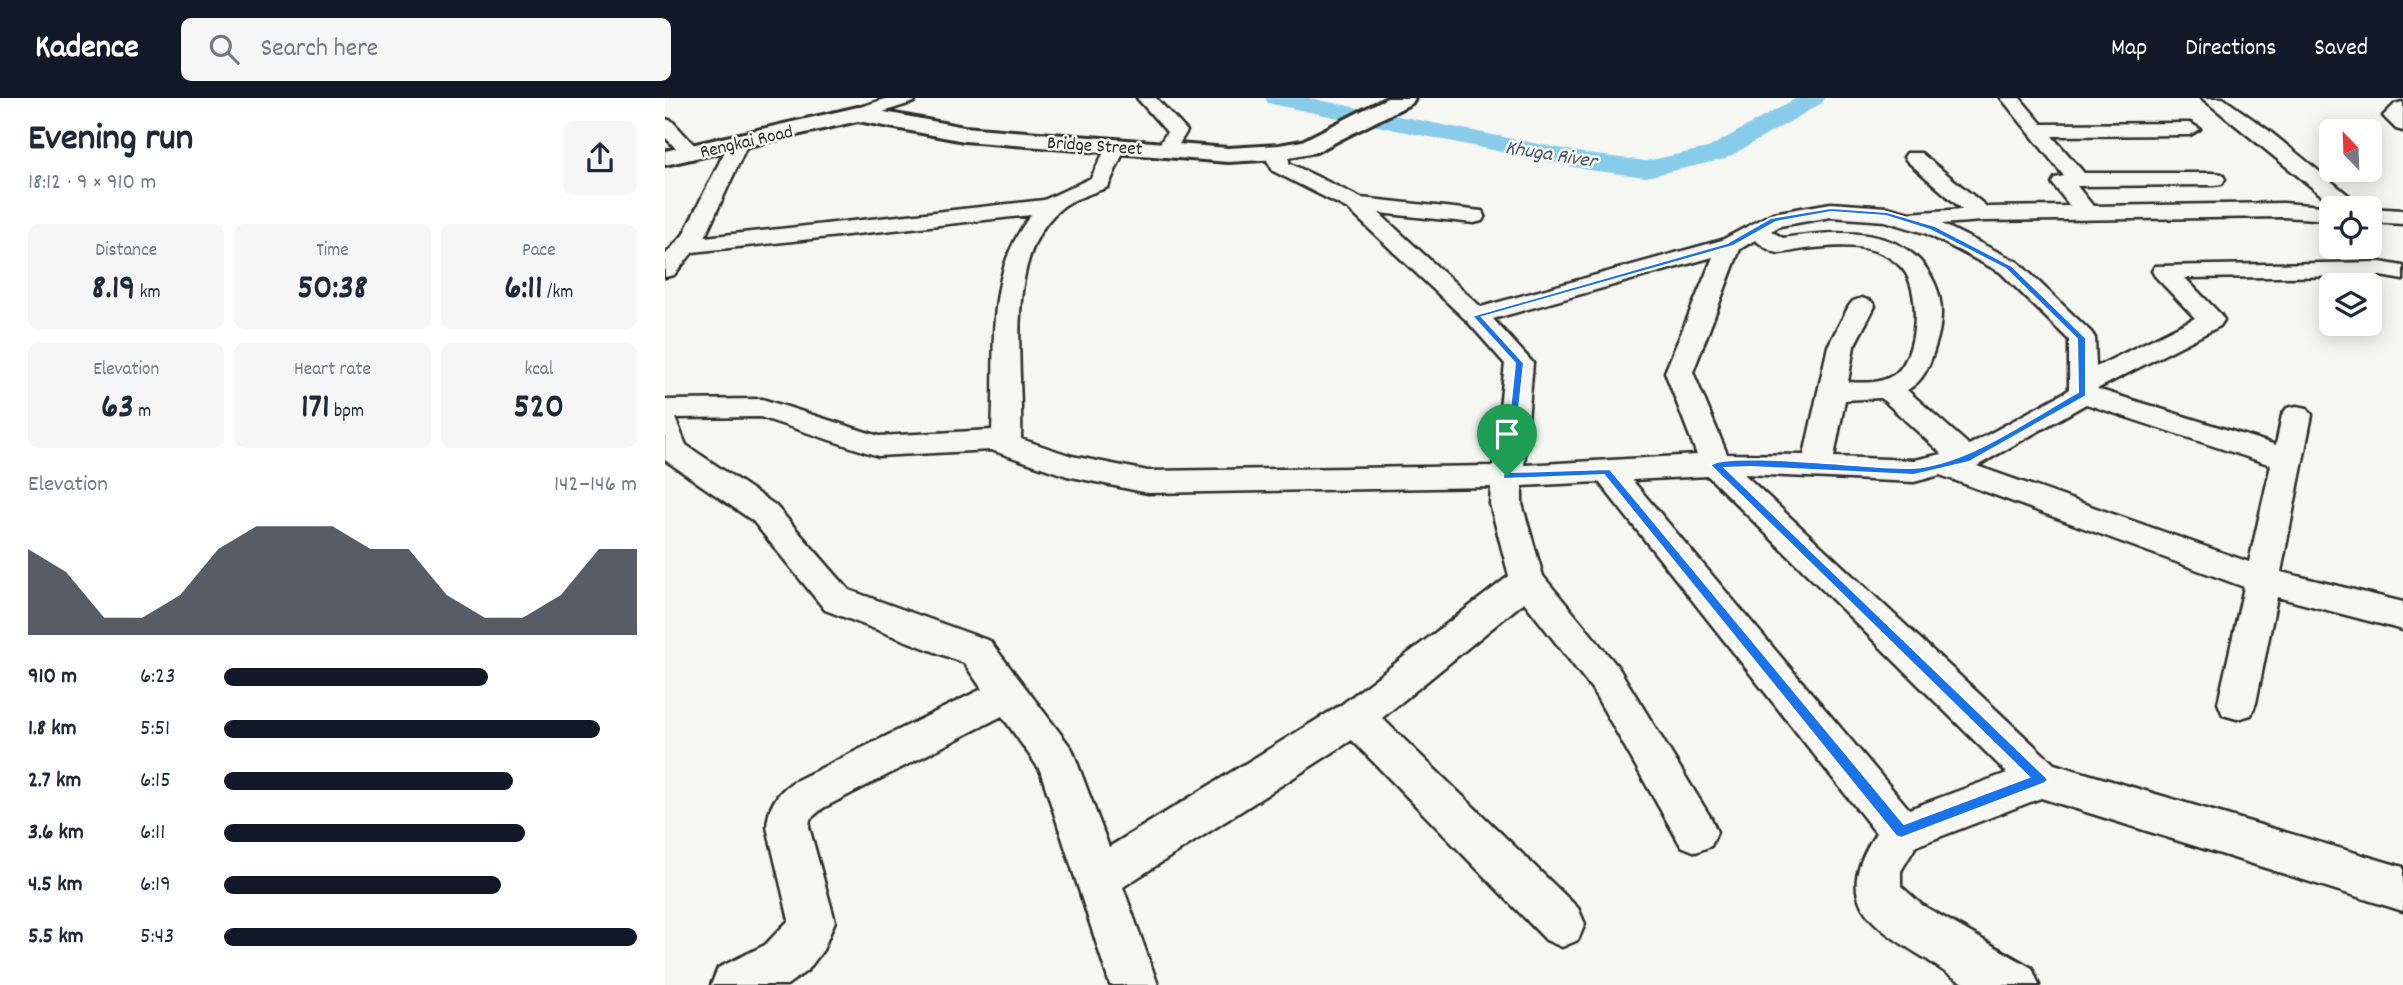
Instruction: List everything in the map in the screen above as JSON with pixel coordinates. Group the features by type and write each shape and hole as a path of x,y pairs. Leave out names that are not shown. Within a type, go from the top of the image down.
{"main road":[{"name":"Bridge Street","path":"858,114 964,134 1228,155 1279,152 1308,146 1403,99"},
{"name":"Rengkai Road","path":"665,158 738,144 858,114"}],"street":[{"name":"Rengkai Road","path":"858,114 907,98"},
{"path":"1146,98 1177,131 1166,150"},
{"path":"2010,98 2078,179"},
{"path":"2211,98 2261,134 2336,196"},
{"path":"2402,108 2393,116 2403,125"},
{"path":"665,125 691,153"},
{"path":"2037,130 2190,129"},
{"path":"665,267 693,236 738,144"},
{"path":"684,246 1049,206 1100,182 1116,146"},
{"path":"1279,152 1277,160 1280,167 1356,204 1476,316 1520,363 1506,505 1527,581 1605,678 1696,832"},
{"path":"1914,157 1982,214"},
{"path":"2086,212 2063,183 2078,179 2214,178"},
{"path":"1356,204 1474,216"},
{"path":"1006,444 1009,413 1006,316 1016,267 1031,229 1049,206"},
{"path":"1476,316 1730,245 1773,220 1831,210 1887,214 1933,228 2009,267 2082,338 2083,389"},
{"path":"1904,219 2086,212 2319,212"},
{"path":"2382,216 2403,217"},
{"path":"1755,230 1779,246 1818,240 1867,241 1903,257 1916,269 1925,283 1929,300 1926,336 1913,372 1887,388 1861,392 1832,390"},
{"path":"1730,245 1679,372 1716,465 2041,779 2403,889"},
{"path":"2373,259 2392,271"},
{"path":"665,409 762,408 878,446 993,440 1067,466 1148,482 1507,476 1751,463 1914,471 1954,462 2211,320 2164,271 2392,271"},
{"path":"1817,467 1841,346 1862,306"},
{"path":"1887,388 1954,462 2262,580 2403,616"},
{"path":"2083,389 2288,460"},
{"path":"2237,703 2297,415"},
{"path":"667,443 764,513 837,600 977,652 1058,762 1133,985"},
{"path":"1607,471 1901,832"},
{"path":"1098,878 1355,717 1527,581"},
{"path":"735,985 784,960 796,951 808,934 812,921 788,827 788,815 794,804 1008,694"},
{"path":"1355,717 1562,924"},
{"path":"2015,985 1906,921 1879,895 1879,867 1901,832 2041,779"}],"waterway":[{"name":"Khuga River","path":"1276,98 1588,162 1646,169 1716,154 1814,98"}],"route":[{"path":"1831,210 1887,214 1933,228 2009,267 2082,338 2083,394 1966,459 1914,471 1751,463 1716,465 2041,779 1901,832 1607,471 1507,476 1520,363 1476,316 1730,245 1773,220 1831,210"}]}
